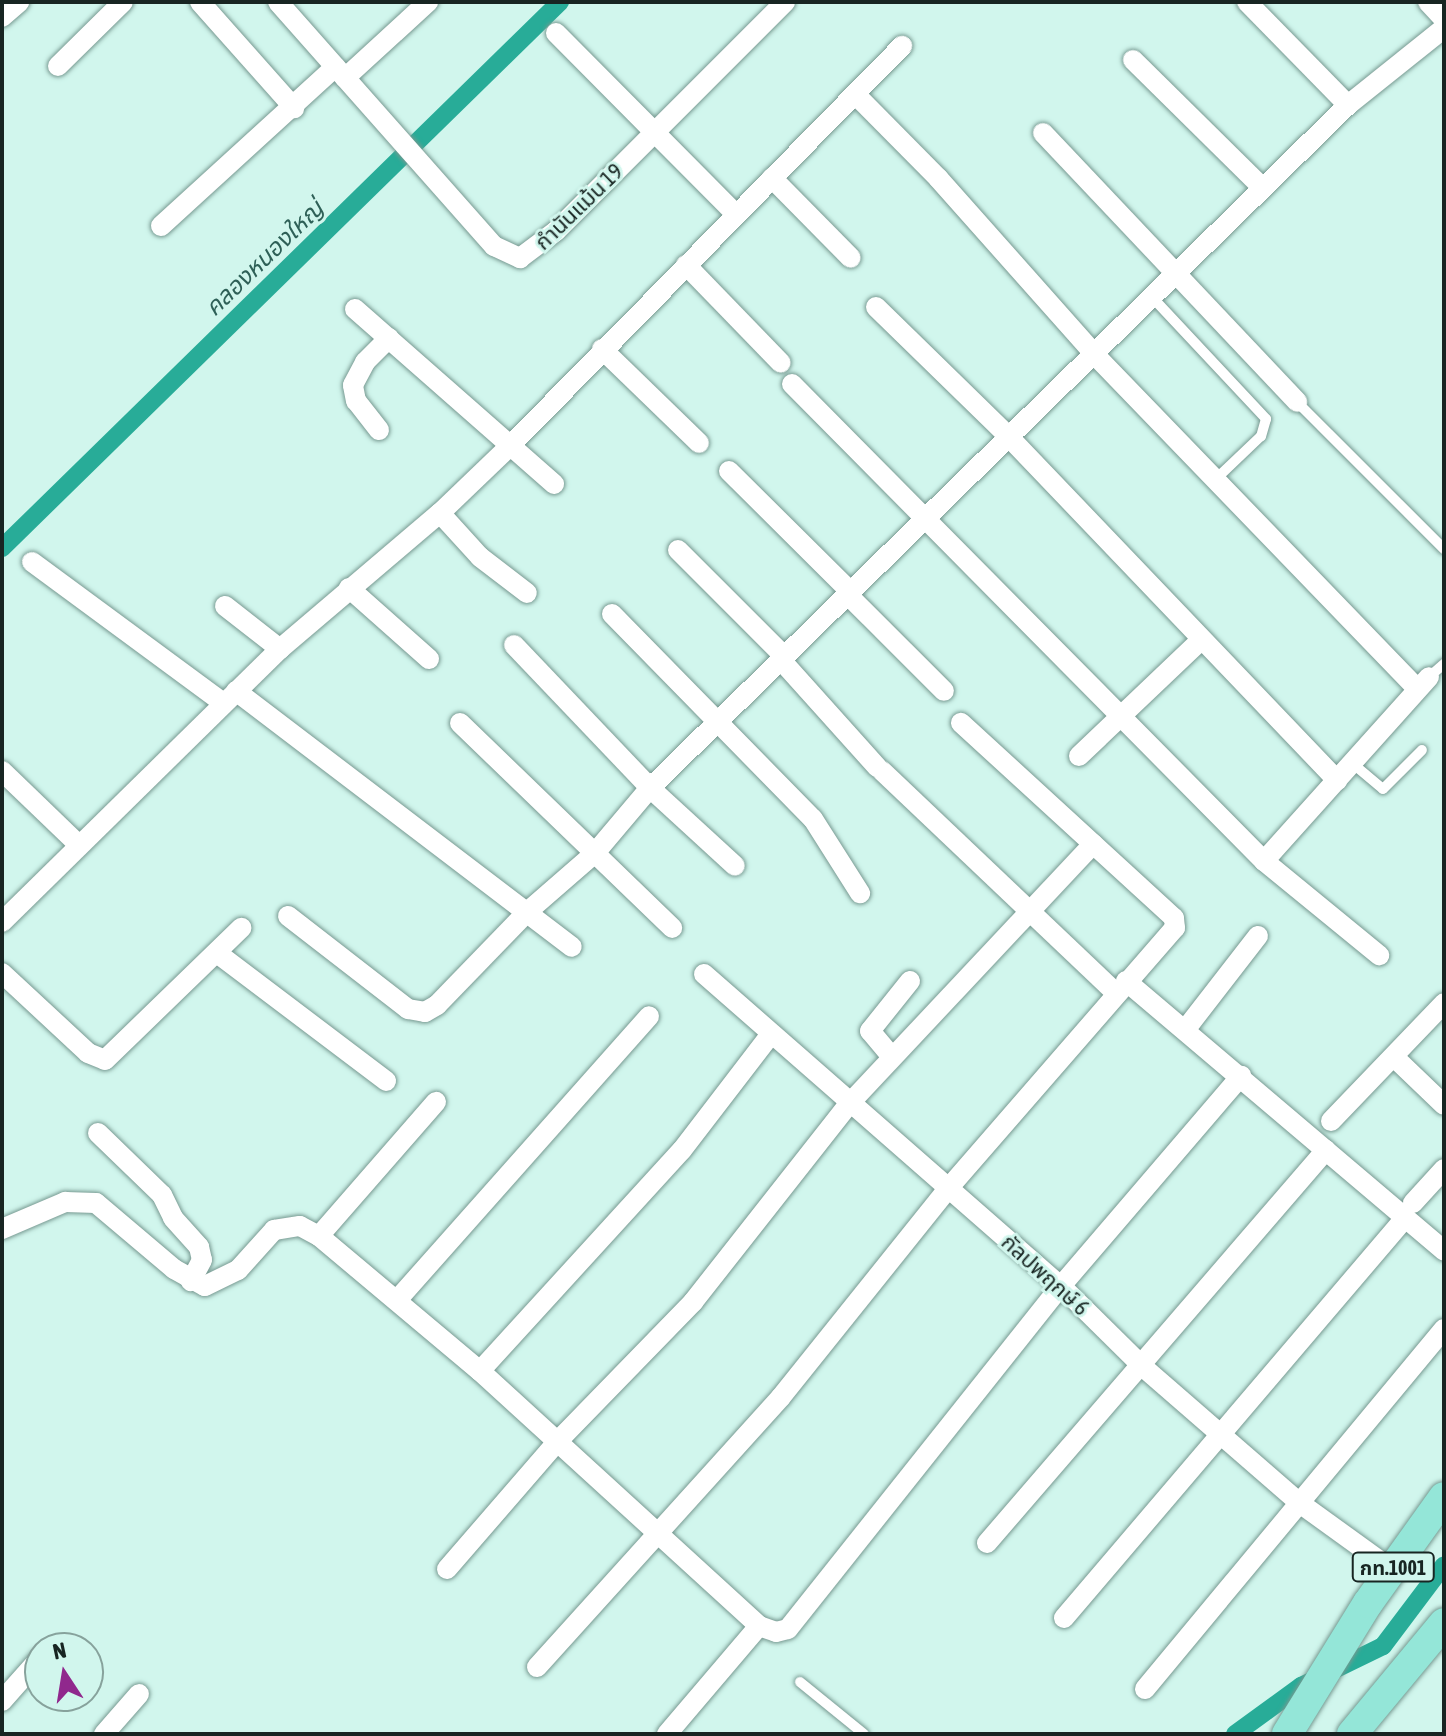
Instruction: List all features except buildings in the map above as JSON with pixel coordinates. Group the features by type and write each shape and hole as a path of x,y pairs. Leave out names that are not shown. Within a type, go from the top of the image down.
{"main road":[{"name":"กท.1001","path":"1287,1734 1391,1569 1444,1497"},
{"path":"1352,1734 1444,1623"}],"street":[{"path":"2,17 19,2"},
{"path":"58,66 123,2"},
{"path":"200,2 294,108"},
{"name":"กำนันแม้น 19","path":"278,2 494,246 520,258 556,231 785,2"},
{"path":"161,226 294,108 428,2"},
{"path":"1247,2 1348,105"},
{"path":"1428,2 1444,19"},
{"path":"288,916 408,1009 425,1012 526,913 595,853 650,788 1348,105 1444,28"},
{"path":"556,33 657,130 736,214"},
{"path":"2,922 280,649 440,513 511,445 902,46"},
{"path":"1133,60 1263,188"},
{"path":"855,94 938,178 1094,354 1215,480 1430,677 1264,861"},
{"path":"1043,133 1297,402"},
{"path":"772,178 851,258"},
{"path":"686,265 781,363"},
{"path":"876,307 1009,437 1337,780"},
{"path":"355,309 554,484"},
{"path":"379,430 356,401 353,385 365,362 389,338"},
{"path":"602,349 699,443"},
{"path":"792,384 1264,861 1379,955"},
{"path":"729,471 944,691"},
{"path":"440,513 480,557 527,593"},
{"path":"678,550 782,658 880,769 1032,913 1121,987 1185,1030 1326,1150 1409,1210 1444,1251"},
{"path":"32,562 229,697 572,947"},
{"path":"349,588 429,659"},
{"path":"225,606 280,649"},
{"path":"612,614 813,819 860,893"},
{"path":"1079,756 1201,640"},
{"path":"514,645 650,788 735,866"},
{"path":"460,723 672,928"},
{"path":"537,1667 781,1397 946,1191 1121,987 1169,939 1174,918 961,723"},
{"path":"2,771 79,845"},
{"path":"447,1569 556,1443 693,1302 848,1105 1032,913 1093,844"},
{"path":"2,973 88,1053 105,1060 241,928"},
{"path":"1185,1030 1258,936"},
{"path":"217,953 386,1081"},
{"name":"กัลปพฤกษ์ 6","path":"704,974 946,1191 1061,1286 1142,1366 1301,1504 1391,1569"},
{"path":"892,1057 870,1031 910,981"},
{"path":"1331,1121 1444,1003"},
{"path":"398,1299 649,1016"},
{"path":"480,1371 682,1150 771,1034"},
{"path":"1394,1057 1443,1103"},
{"path":"2,1228 65,1202 96,1203 191,1281 205,1286 221,1282 274,1230 288,1225 319,1236 398,1299 480,1371 759,1626 776,1632 788,1629 1061,1286 1241,1076"},
{"path":"319,1236 436,1102"},
{"path":"98,1133 162,1195 173,1218 199,1247 202,1260 191,1281"},
{"path":"987,1543 1326,1150"},
{"path":"1064,1618 1444,1169"},
{"path":"1145,1689 1444,1329"},
{"path":"667,1734 759,1626"},
{"path":"2,1701 24,1676"},
{"path":"104,1734 139,1694"}],"lane":[{"path":"1152,297 1266,419 1261,436 1215,480"},
{"path":"1297,402 1444,549"},
{"path":"1352,763 1383,789 1422,750"},
{"path":"800,1682 864,1734"}],"waterway":[{"name":"คลองหนองใหญ่","path":"2,548 560,2"},
{"path":"1235,1734 1301,1686 1383,1646 1444,1565"}]}
